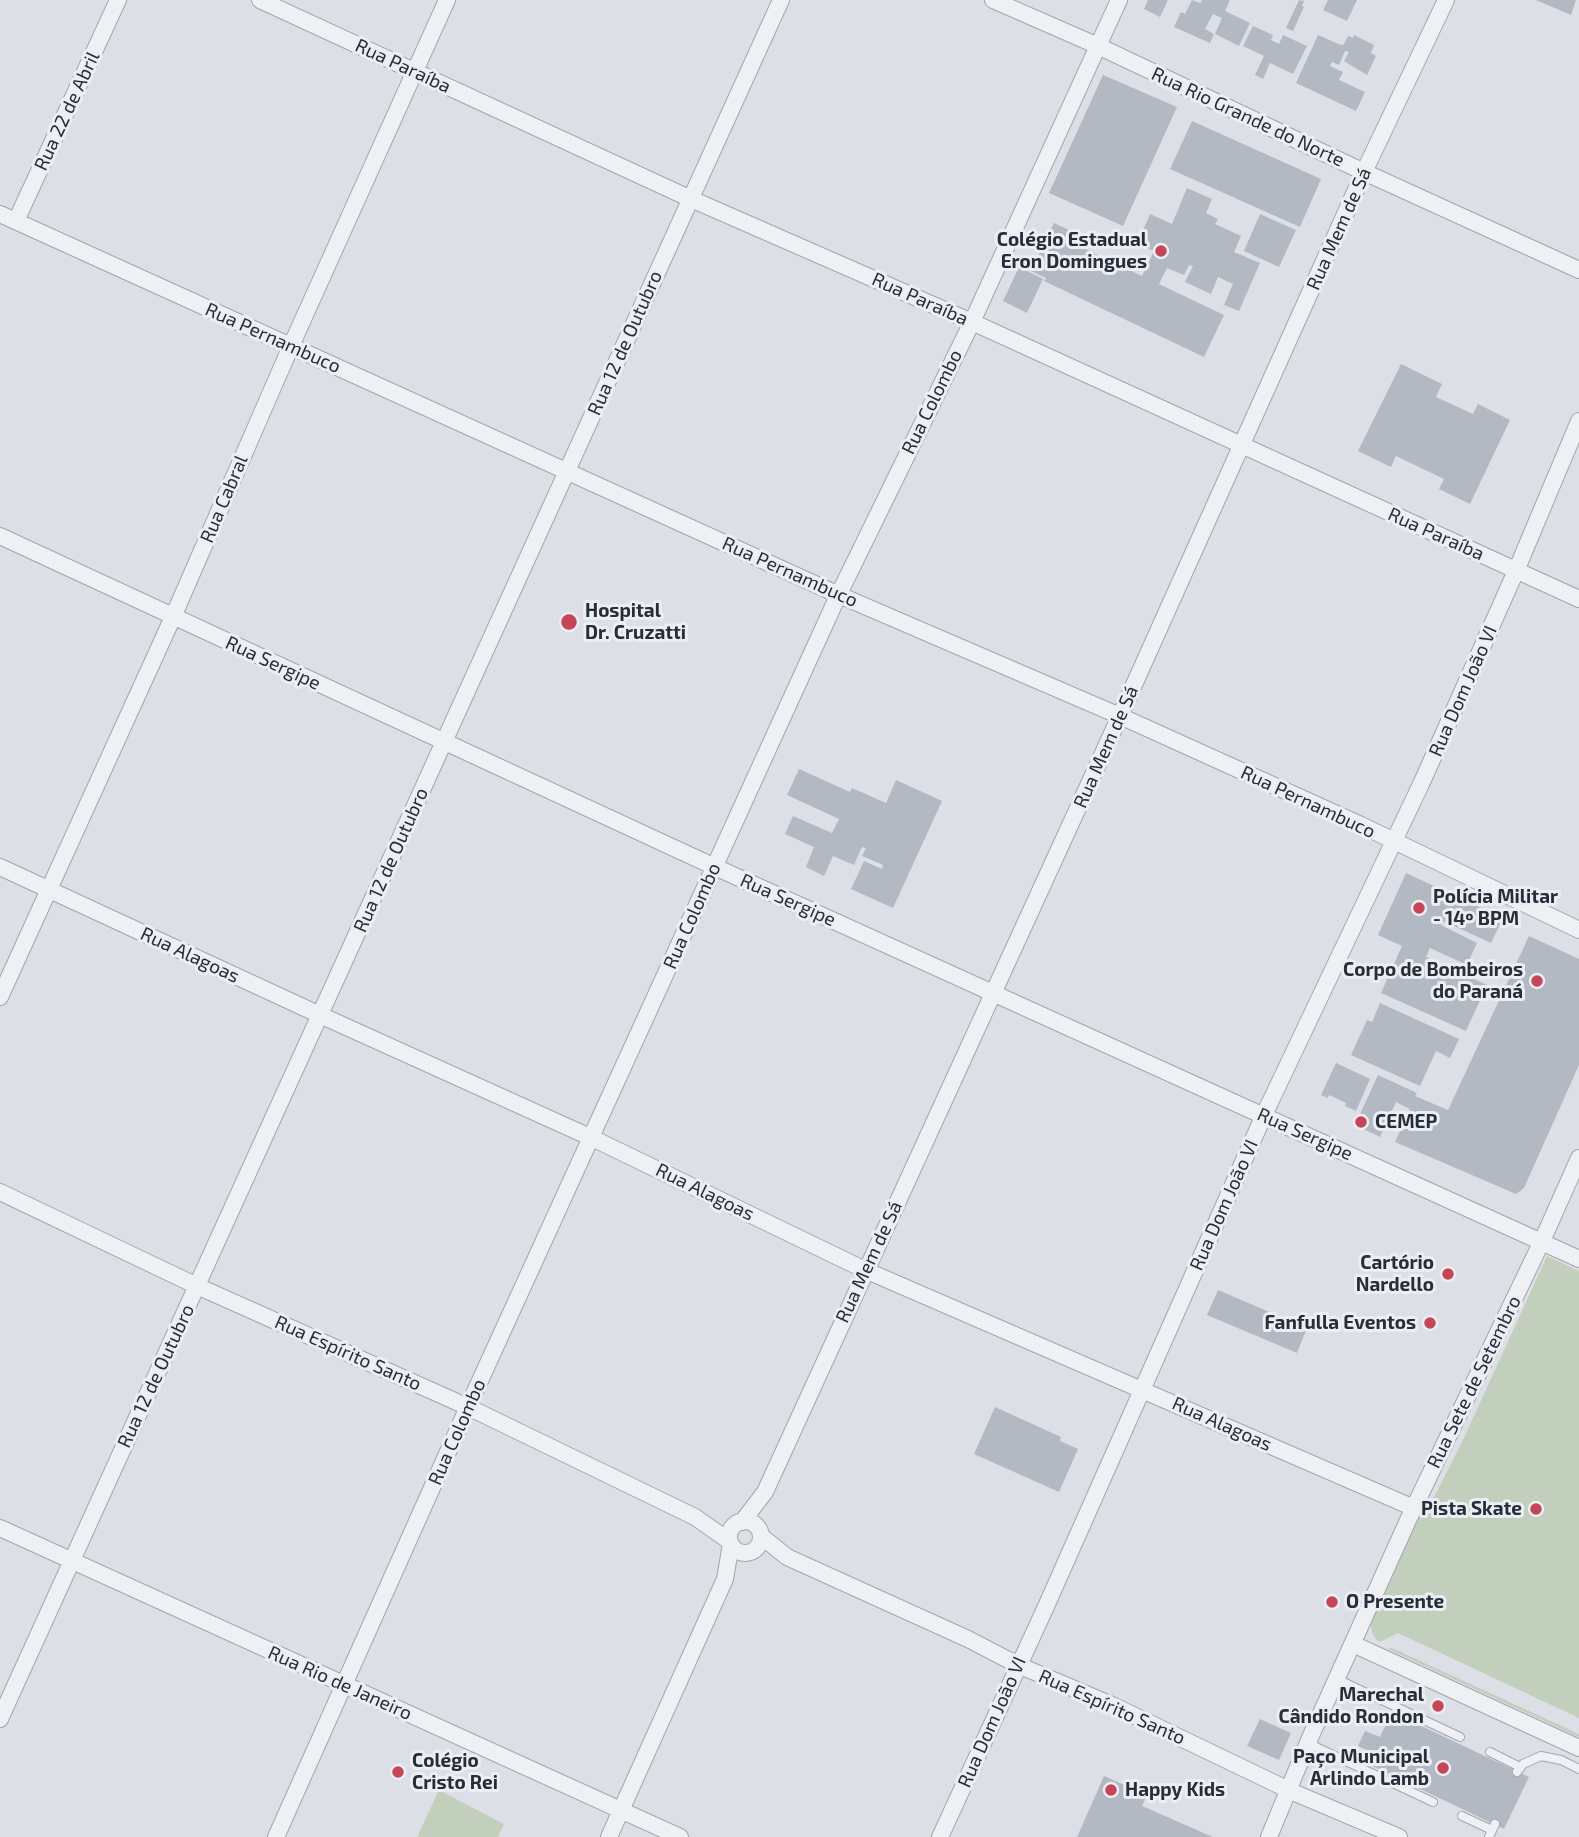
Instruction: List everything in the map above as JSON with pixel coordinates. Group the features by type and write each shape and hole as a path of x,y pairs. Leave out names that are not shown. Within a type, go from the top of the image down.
{"street":[{"name":"Rua 22 de Abril","path":"16,221 118,0"},
{"name":"Rua Paraíba","path":"260,0 691,199 972,322 1579,598"},
{"name":"Rua Cabral","path":"0,997 173,617 290,345 447,0"},
{"name":"Rua 12 de Outubro","path":"0,1719 781,0"},
{"name":"Rua Rio Grande do Norte","path":"993,0 1098,46 1579,270"},
{"name":"Rua Colombo","path":"276,1837 468,1407 839,595 972,322 1119,0"},
{"name":"Rua Mem de Sá","path":"756,1543 765,1492 1120,716 1364,172 1446,0"},
{"name":"Rua Pernambuco","path":"0,214 839,595 1120,716 1361,825 1579,930"},
{"name":"Rua Dom João VI","path":"940,1837 1264,1115 1394,842 1516,570 1579,421"},
{"name":"Rua Sergipe","path":"0,536 715,867 1579,1259"},
{"name":"Rua Alagoas","path":"0,867 320,1016 592,1138 866,1270 1414,1508"},
{"name":"Rua Sete de Setembro","path":"1269,1837 1309,1740 1414,1508 1579,1158"},
{"name":"Rua Espírito Santo","path":"0,1192 197,1286 468,1407 695,1517 730,1543"},
{"name":"Rua Mem de Sá","path":"739,1523 765,1492"},
{"name":"Rua Espírito Santo","path":"695,1517 739,1523"},
{"path":"609,1837 724,1579 729,1535 739,1523 752,1523 756,1543"},
{"name":"Rua Rio de Janeiro","path":"0,1528 680,1837"},
{"path":"730,1543 742,1553 756,1543"},
{"name":"Rua Espírito Santo","path":"756,1543 968,1639 1018,1665 1112,1705 1290,1790 1399,1837"},
{"path":"724,1579 756,1543"},
{"path":"1353,1644 1579,1748"}],"lane":[{"path":"1337,1679 1460,1737"},
{"path":"1309,1740 1316,1747 1433,1802"},
{"path":"1490,1752 1519,1769 1541,1756 1561,1760 1579,1769"},
{"path":"1462,1816 1492,1830"}],"green space":[{"path":"1547,1256 1579,1271 1579,1718 1398,1633 1378,1641 1373,1635 1369,1619 1376,1601 1382,1599 1421,1511 1426,1513 1463,1440"},
{"path":"1392,1648 1579,1734 1579,1737 1388,1649"},
{"path":"439,1790 504,1824 498,1837 417,1837"}],"building":[{"path":"1148,0 1168,0 1160,17 1144,9"},
{"path":"1192,0 1200,3 1202,0 1230,0 1225,11 1250,23 1239,46 1215,34 1222,18 1213,14 1205,29 1214,34 1210,43 1174,27 1181,12 1185,14"},
{"path":"1299,0 1304,1 1304,7 1293,31 1286,28"},
{"path":"1328,0 1357,0 1347,21 1323,10"},
{"path":"1536,0 1576,0 1571,15"},
{"path":"1253,26 1273,35 1271,40 1279,44 1283,35 1307,46 1293,74 1270,63 1263,79 1255,75 1264,56 1243,46"},
{"path":"1318,35 1341,45 1348,36 1353,38 1354,35 1374,45 1371,53 1376,56 1367,75 1344,61 1349,52 1345,51 1339,65 1332,62 1330,66 1343,72 1339,80 1365,92 1356,111 1296,83"},
{"path":"1103,75 1177,107 1123,226 1049,193"},
{"path":"1192,121 1321,179 1300,227 1170,169"},
{"path":"1187,188 1212,199 1206,213 1218,219 1215,224 1241,236 1234,252 1260,263 1239,311 1224,305 1233,284 1218,277 1211,294 1185,282 1193,266 1189,265 1184,275 1167,268 1159,284 1224,315 1204,357 1044,281 1046,278 1031,271 1054,223 1069,230 1064,239 1142,276 1154,251 1137,244 1150,214 1172,224"},
{"path":"1260,214 1296,230 1279,267 1244,251"},
{"path":"1019,267 1043,279 1027,313 1003,301"},
{"path":"1401,364 1442,384 1436,397 1473,414 1478,404 1510,420 1470,504 1439,489 1444,479 1396,456 1391,467 1358,451"},
{"path":"799,769 850,792 852,788 886,803 896,780 942,801 893,908 851,889 864,861 882,869 883,865 862,856 866,848 862,847 854,865 833,856 824,876 806,867 814,847 785,834 793,816 832,833 839,819 787,795"},
{"path":"1406,873 1503,918 1491,943 1443,921 1441,925 1477,943 1467,965 1430,948 1426,957 1487,985 1466,1031 1381,993 1402,946 1378,935"},
{"path":"1529,936 1579,959 1579,1065 1524,1188 1516,1194 1395,1142 1410,1109 1396,1102 1380,1137 1355,1125 1378,1075 1417,1093 1415,1096 1448,1110"},
{"path":"1380,1003 1459,1039 1450,1058 1436,1051 1420,1086 1351,1055 1367,1020 1372,1022"},
{"path":"1336,1063 1370,1079 1356,1111 1329,1095 1328,1098 1321,1095"},
{"path":"1218,1290 1307,1328 1297,1353 1207,1315"},
{"path":"995,1407 1061,1437 1060,1441 1078,1449 1059,1492 974,1454"},
{"name":"Paço Municipal Arlindo Lamb","path":"1392,1712 1529,1777 1504,1829 1368,1764 1373,1753 1358,1746 1365,1731 1380,1737"},
{"path":"1260,1719 1291,1733 1279,1760 1247,1746"},
{"path":"1104,1776 1147,1795 1142,1806 1213,1837 1077,1837"}],"place":[{"name":"Colégio Estadual Eron Domingues","path":"1161,251"},
{"name":"Hospital Dr. Cruzatti","path":"569,622"},
{"name":"Polícia Militar - 14º BPM","path":"1419,908"},
{"name":"Corpo de Bombeiros do Paraná","path":"1537,981"},
{"name":"CEMEP","path":"1361,1122"},
{"name":"Cartório Nardello","path":"1448,1274"},
{"name":"Fanfulla Eventos","path":"1430,1323"},
{"name":"Pista Skate","path":"1536,1509"},
{"name":"O Presente","path":"1332,1602"},
{"name":"Marechal Cândido Rondon","path":"1438,1706"},
{"name":"Paço Municipal Arlindo Lamb","path":"1443,1768"},
{"name":"Colégio Cristo Rei","path":"398,1772"},
{"name":"Happy Kids","path":"1111,1790"}]}
